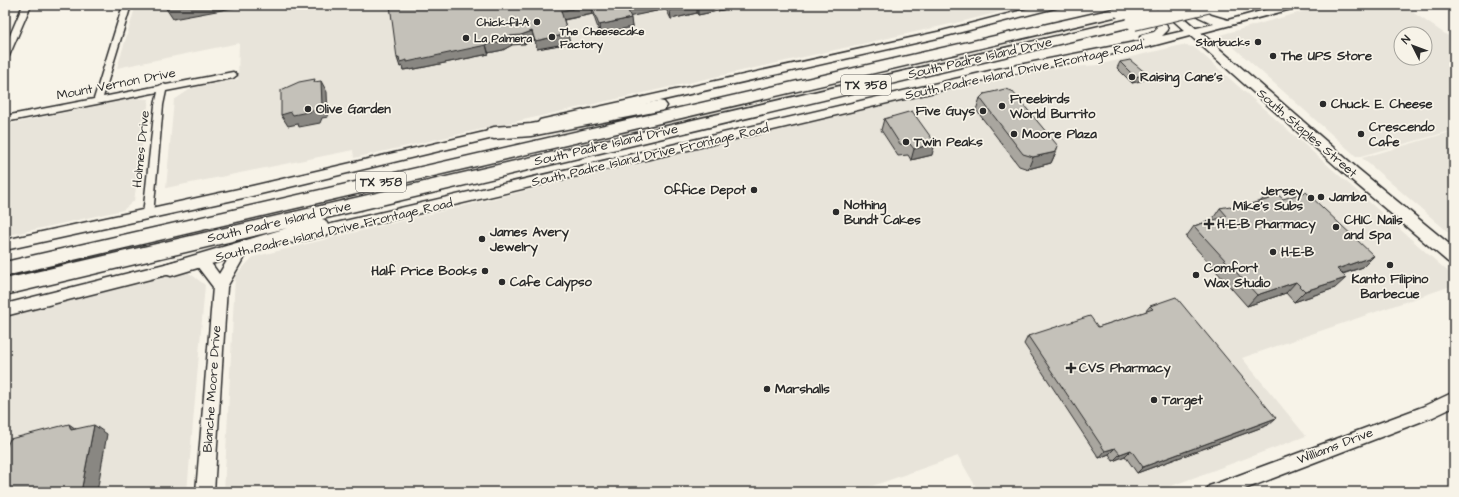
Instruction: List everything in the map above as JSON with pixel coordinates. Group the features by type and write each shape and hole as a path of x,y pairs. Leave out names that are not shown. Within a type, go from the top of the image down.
{"highway":[{"name":"South Padre Island Drive","path":"5,268 1149,5"},
{"name":"South Padre Island Drive","path":"5,287 1206,5"},
{"path":"494,133 531,130 626,112 728,96 757,95"},
{"path":"171,269 306,228 491,179 541,160"}],"main road":[{"path":"5,246 148,215 494,133 942,34 1055,5"},
{"path":"1043,65 1055,56 1161,33 1163,30 1161,24 1141,5"},
{"name":"South Staples Street","path":"1162,5 1353,173 1454,257"},
{"path":"1190,5 1203,16 1214,21 1231,24"},
{"name":"South Padre Island Drive Frontage Road","path":"5,310 201,262 241,250 998,73 1075,60 1193,33 1231,24 1295,5"},
{"name":"Blanche Moore Drive","path":"205,492 220,286 241,250"},
{"path":"201,262 220,286"},
{"name":"Williams Drive","path":"1215,492 1427,412 1454,399"}],"street":[{"path":"5,56 27,5"},
{"path":"98,100 127,5"},
{"name":"Mount Vernon Drive","path":"5,119 232,75"},
{"name":"Holmes Drive","path":"148,215 159,105 164,87"}],"shaded area":[{"path":"136,5 1027,5 964,21 354,158 353,150 166,188 174,100 192,88 238,79 239,43 117,68"},
{"path":"1326,5 1402,5 1454,40 1454,130 1357,157 1220,35"},
{"name":"Moore Plaza","path":"1182,45 1194,47 1454,277 1454,285 1242,358 1306,436 1155,492 979,492 958,456 855,492 224,492 235,276 253,257 949,88 1051,69 1097,65"},
{"path":"135,98 149,99 134,201 123,210 5,236 5,125"},
{"path":"1454,131 1454,237 1362,158"},
{"path":"188,272 205,285 187,492 5,492 5,316"}],"building":[{"path":"166,5 177,5 165,7"},
{"name":"La Palmera","path":"390,5 591,5 561,11 568,34 535,41 532,31 521,35 509,36 501,42 407,62 407,60 400,62 399,57 397,58"},
{"path":"591,5 642,5 627,8 631,18 599,25"},
{"path":"668,5 694,5 670,10"},
{"path":"1130,60 1147,74 1135,77 1120,62"},
{"path":"315,79 314,82 321,81 322,105 316,107 313,111 293,115 291,112 281,115 281,90 299,82"},
{"path":"1005,89 1012,91 1058,146 1056,152 1033,157 1023,154 980,98 984,94"},
{"path":"912,111 935,143 914,149 910,144 900,144 884,119"},
{"name":"H-E-B","path":"1275,192 1283,199 1306,192 1374,256 1337,269 1346,278 1305,291 1296,282 1257,295 1194,226 1227,216 1220,208 1230,206 1233,209 1270,199 1266,195"},
{"name":"Target","path":"1176,297 1276,418 1143,467 1131,450 1120,454 1115,448 1105,451 1028,336 1090,316 1098,327 1153,309 1150,306"},
{"path":"69,424 71,430 94,425 81,492 5,492 5,448 10,439"}],"place":[{"name":"Chick-fil-A","path":"537,22"},
{"name":"The Cheesecake Factory","path":"552,37"},
{"name":"La Palmera","path":"466,38"},
{"name":"Starbucks","path":"1258,42"},
{"name":"The UPS Store","path":"1273,56"},
{"name":"Raising Cane's","path":"1132,77"},
{"name":"Chuck E. Cheese","path":"1323,104"},
{"name":"Freebirds World Burrito","path":"1002,106"},
{"name":"Olive Garden","path":"308,109"},
{"name":"Five Guys","path":"983,111"},
{"name":"Moore Plaza","path":"1014,134"},
{"name":"Crescendo Cafe","path":"1361,134"},
{"name":"Twin Peaks","path":"906,142"},
{"name":"Office Depot","path":"754,190"},
{"name":"Jamba","path":"1321,197"},
{"name":"Jersey Mike's Subs","path":"1311,198"},
{"name":"Nothing Bundt Cakes","path":"836,212"},
{"name":"H-E-B Pharmacy","path":"1209,224"},
{"name":"CHIC Nails and Spa","path":"1336,227"},
{"name":"James Avery Jewelry","path":"482,239"},
{"name":"H-E-B","path":"1273,252"},
{"name":"Kanto Filipino Barbecue","path":"1390,265"},
{"name":"Half Price Books","path":"485,271"},
{"name":"Comfort Wax Studio","path":"1196,275"},
{"name":"Cafe Calypso","path":"502,282"},
{"name":"CVS Pharmacy","path":"1071,368"},
{"name":"Marshalls","path":"767,389"},
{"name":"Target","path":"1154,400"}]}
